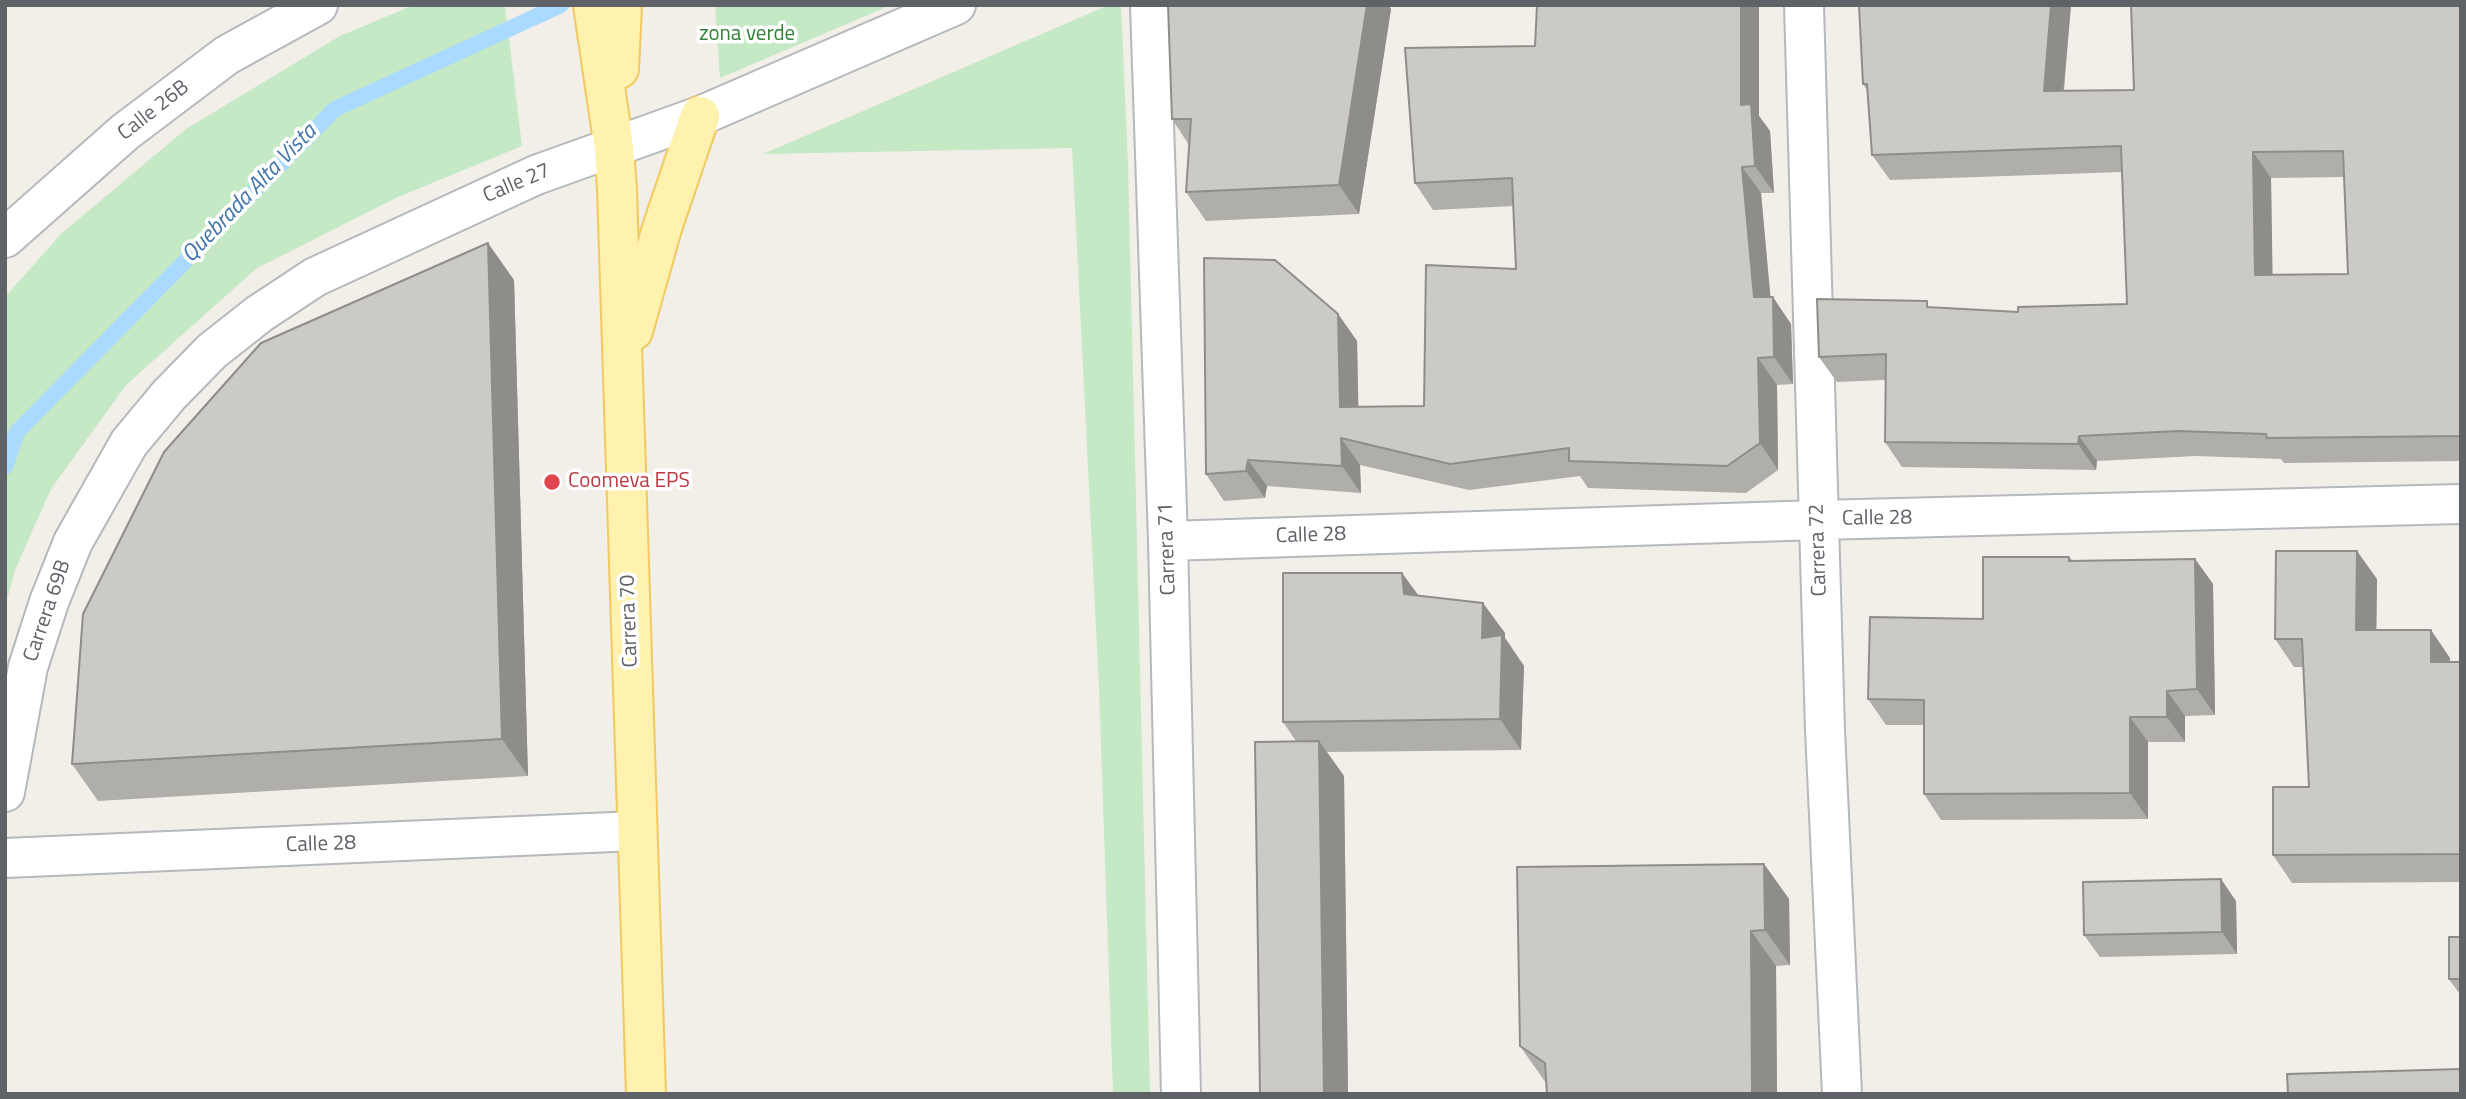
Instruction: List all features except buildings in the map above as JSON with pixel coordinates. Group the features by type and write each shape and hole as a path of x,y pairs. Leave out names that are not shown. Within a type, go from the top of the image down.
{"main road":[{"name":"Carrera 70","path":"608,14 646,1094"},
{"path":"622,366 662,228 700,116"}],"street":[{"name":"Calle 26B","path":"5,237 125,132 227,55 318,5"},
{"name":"Calle 27","path":"129,443 169,395 212,351 259,314 315,277 536,175 700,116 956,5"},
{"name":"Carrera 71","path":"1150,5 1168,541 1181,1094"},
{"name":"Carrera 72","path":"1804,5 1818,520 1842,1094"},
{"name":"Carrera 69B","path":"5,792 28,667 50,602 73,542 129,443"},
{"name":"Calle 28","path":"1168,541 1818,520 2461,504"},
{"name":"Calle 28","path":"5,858 637,831"}],"green space":[{"path":"414,5 505,5 522,146 398,197 257,268 126,385 51,489 15,570 5,607 5,297 62,233 186,129 340,36"},
{"name":"zona verde","path":"715,5 891,5 720,78"},
{"path":"1109,5 1121,5 1128,163 1150,1094 1113,1094 1099,688 1072,148 763,154"}],"waterway":[{"name":"Quebrada Alta Vista","path":"5,467 17,432 335,109 561,5"}],"place":[{"name":"Coomeva EPS","path":"552,482"}]}
